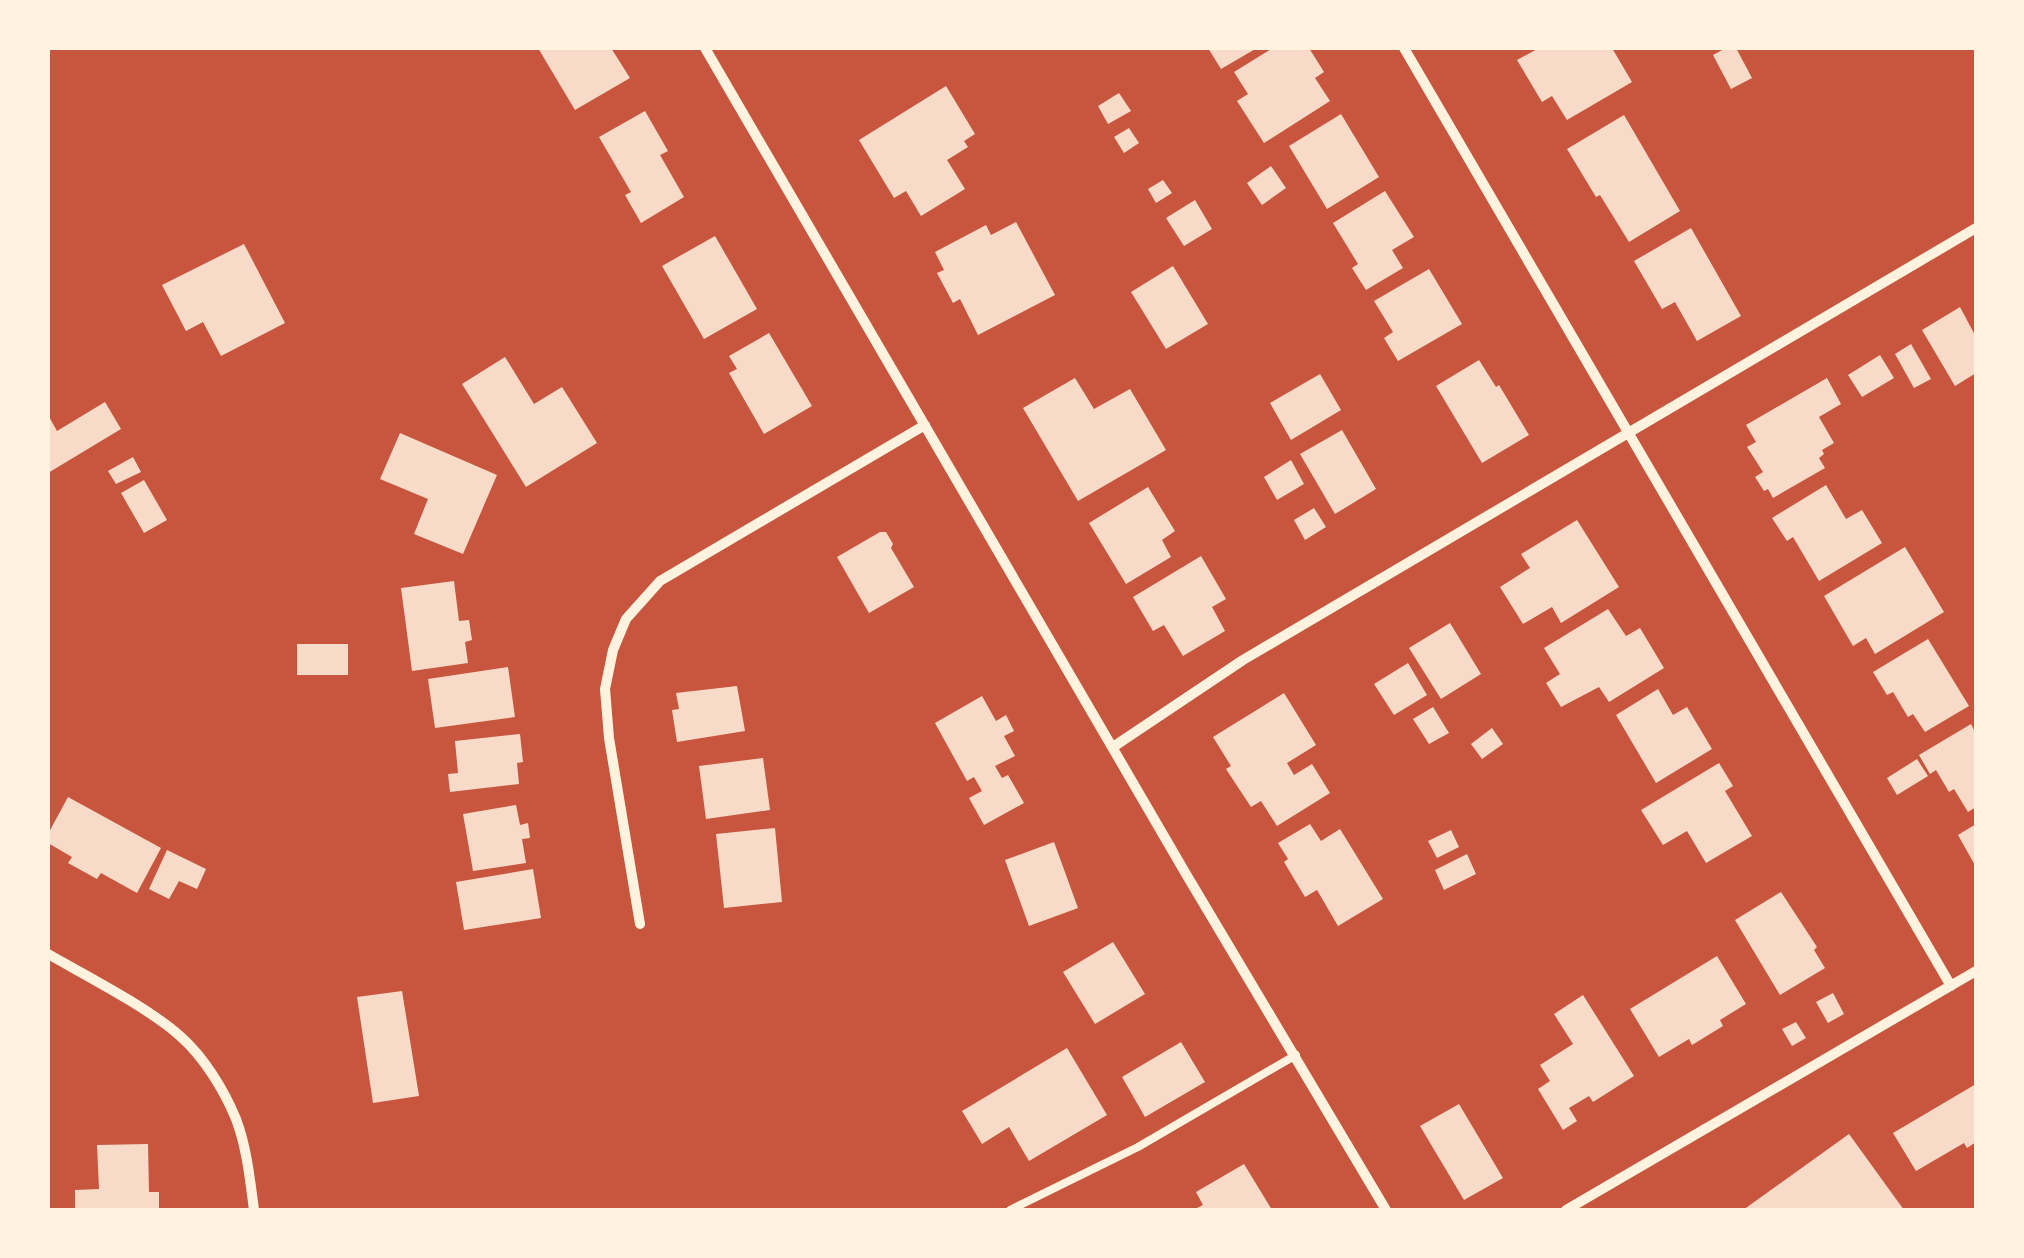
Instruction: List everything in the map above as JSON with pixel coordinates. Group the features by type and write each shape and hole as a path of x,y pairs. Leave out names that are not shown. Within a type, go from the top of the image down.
{"street":[{"path":"705,48 1386,1210"},
{"path":"1404,48 1951,986"},
{"path":"1114,747 1244,660 1976,228"},
{"path":"640,924 609,738 605,689 613,650 626,620 660,580 925,425"},
{"path":"48,954 180,1036 204,1065 236,1119 245,1147 254,1210"},
{"path":"1566,1210 1976,971"}],"lane":[{"path":"1010,1210 1138,1147 1296,1055"}],"building":[{"path":"538,48 611,48 630,78 575,110"},
{"path":"1208,48 1257,48 1221,69"},
{"path":"1273,48 1309,48 1324,72 1315,78 1330,101 1264,143 1237,101 1248,94 1234,72"},
{"path":"1539,48 1612,48 1632,82 1567,120 1552,96 1542,102 1517,60"},
{"path":"1736,48 1752,78 1731,89 1713,55"},
{"path":"946,86 975,134 964,141 968,147 947,160 965,189 921,216 906,191 894,198 859,140"},
{"path":"1119,93 1131,111 1108,124 1098,106"},
{"path":"645,111 668,151 660,155 684,197 641,223 625,195 631,192 599,137"},
{"path":"1341,114 1379,177 1327,209 1289,146"},
{"path":"1624,115 1680,211 1629,242 1567,149"},
{"path":"1129,128 1139,143 1124,153 1114,137"},
{"path":"1271,166 1286,188 1262,205 1247,183"},
{"path":"1163,180 1172,193 1156,203 1148,189"},
{"path":"1385,191 1414,237 1392,250 1403,268 1366,290 1352,268 1358,264 1333,223"},
{"path":"1195,200 1212,229 1184,246 1166,218"},
{"path":"1016,222 1055,295 978,335 960,299 953,303 937,273 944,270 935,252 986,225 991,235"},
{"path":"1691,228 1741,316 1697,341 1675,302 1662,309 1634,261"},
{"path":"715,236 757,309 704,339 662,266"},
{"path":"244,244 285,323 221,356 203,322 186,331 162,285"},
{"path":"1173,266 1208,324 1166,349 1131,292"},
{"path":"1429,269 1462,324 1398,361 1384,338 1393,332 1374,301"},
{"path":"1960,307 1976,337 1976,373 1955,386 1922,330"},
{"path":"769,333 812,406 764,434 729,373 737,369 729,356"},
{"path":"1911,344 1931,379 1914,388 1895,354"},
{"path":"1880,355 1894,378 1862,397 1848,375"},
{"path":"505,357 534,404 562,387 597,443 526,487 462,384"},
{"path":"1479,360 1529,435 1482,463 1436,386"},
{"path":"1320,374 1341,410 1291,440 1270,403"},
{"path":"1075,378 1094,409 1130,389 1166,450 1078,501 1023,408"},
{"path":"1827,378 1841,404 1819,417 1834,443 1822,450 1824,454 1819,458 1825,468 1773,498 1755,477 1763,472 1747,447 1756,442 1746,425"},
{"path":"105,402 121,429 48,473 48,415 57,431"},
{"path":"1342,430 1376,489 1335,514 1300,454"},
{"path":"400,433 497,475 463,554 414,534 428,499 380,479"},
{"path":"133,457 141,472 116,484 108,471"},
{"path":"1291,460 1304,484 1277,500 1264,477"},
{"path":"144,480 167,520 144,533 121,493"},
{"path":"1826,485 1846,519 1862,510 1882,543 1819,581 1793,537 1787,541 1772,518"},
{"path":"1148,487 1175,531 1162,540 1171,557 1126,584 1089,523"},
{"path":"1314,508 1326,527 1305,540 1294,520"},
{"path":"1577,520 1619,587 1561,623 1552,607 1523,624 1500,587 1530,568 1521,554"},
{"path":"886,532 914,587 869,613 837,557"},
{"path":"1905,547 1944,612 1875,654 1866,638 1853,646 1824,596"},
{"path":"1201,556 1226,599 1212,607 1225,631 1183,656 1164,625 1153,631 1133,597"},
{"path":"454,581 459,621 469,620 472,640 465,642 468,663 412,671 401,588"},
{"path":"1608,609 1626,636 1640,628 1664,668 1609,702 1599,687 1561,707 1546,683 1560,674 1544,648"},
{"path":"1450,623 1481,674 1441,699 1409,648"},
{"path":"1928,639 1969,706 1925,732 1913,714 1908,717 1893,692 1887,695 1873,672"},
{"path":"297,644 348,644 348,675 297,675"},
{"path":"1408,663 1427,695 1394,715 1374,684"},
{"path":"508,667 515,717 435,728 428,679"},
{"path":"737,686 745,731 677,742 672,710 679,709 676,693"},
{"path":"1658,689 1673,715 1687,707 1712,749 1656,783 1616,715"},
{"path":"1284,693 1316,745 1287,763 1294,775 1312,764 1330,793 1277,826 1261,801 1251,807 1226,769 1231,766 1213,737"},
{"path":"982,696 996,721 1006,715 1014,731 1004,736 1015,756 995,766 1002,778 1008,775 1024,803 984,825 969,798 982,791 974,777 967,781 935,723"},
{"path":"1433,707 1449,733 1429,744 1413,719"},
{"path":"1971,724 1976,734 1976,807 1968,812 1954,789 1949,792 1936,770 1930,774 1919,755"},
{"path":"1492,728 1503,744 1482,759 1471,744"},
{"path":"520,734 523,762 517,763 519,784 450,792 448,774 458,773 455,741"},
{"path":"763,758 770,810 706,819 699,766"},
{"path":"1917,759 1928,776 1897,795 1887,778"},
{"path":"1719,763 1733,786 1725,791 1752,836 1706,863 1687,831 1663,845 1641,810"},
{"path":"68,797 161,848 137,893 101,873 97,879 68,863 72,857 48,843 48,834"},
{"path":"516,805 520,825 528,823 530,838 522,839 526,863 473,871 463,814"},
{"path":"1310,824 1321,841 1340,829 1383,899 1338,926 1317,890 1305,897 1284,862 1288,859 1278,843"},
{"path":"1976,824 1976,867 1958,835"},
{"path":"775,828 782,902 724,908 716,834"},
{"path":"1451,830 1459,847 1437,858 1428,841"},
{"path":"1054,842 1078,908 1029,926 1005,860"},
{"path":"167,850 206,869 197,889 179,881 169,899 149,889"},
{"path":"1467,854 1476,874 1444,890 1435,870"},
{"path":"533,869 541,918 464,930 456,882"},
{"path":"1781,892 1817,947 1814,950 1825,968 1780,995 1735,920"},
{"path":"1113,942 1145,994 1095,1024 1063,972"},
{"path":"1717,956 1746,1004 1720,1020 1723,1026 1692,1045 1689,1039 1659,1057 1630,1009"},
{"path":"402,991 419,1096 373,1103 357,997"},
{"path":"1833,993 1844,1014 1828,1023 1816,1002"},
{"path":"1583,995 1634,1076 1593,1102 1589,1096 1569,1108 1577,1121 1563,1130 1538,1089 1550,1081 1540,1065 1573,1044 1554,1014"},
{"path":"1796,1022 1806,1038 1792,1046 1782,1029"},
{"path":"1181,1042 1205,1082 1145,1117 1122,1077"},
{"path":"1067,1048 1107,1115 1029,1161 1009,1127 982,1144 962,1111"},
{"path":"1976,1084 1976,1142 1967,1148 1964,1143 1916,1171 1893,1133"},
{"path":"1459,1104 1503,1178 1464,1200 1420,1126"},
{"path":"1849,1134 1904,1210 1743,1210"},
{"path":"148,1144 149,1192 159,1192 159,1210 75,1210 75,1190 99,1189 97,1145"},
{"path":"1244,1164 1272,1210 1193,1210 1203,1205 1196,1192"}]}
